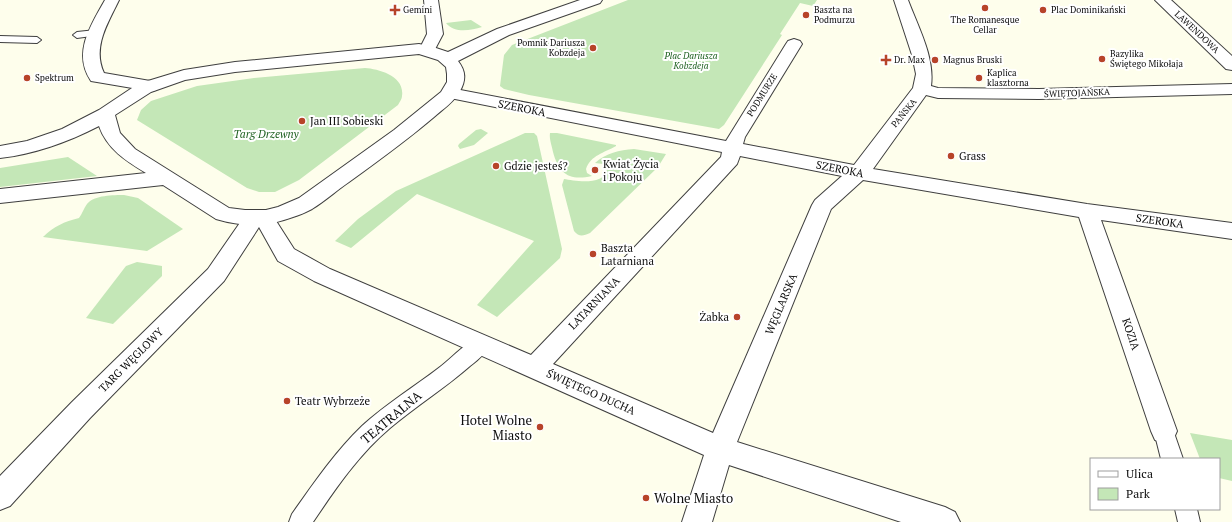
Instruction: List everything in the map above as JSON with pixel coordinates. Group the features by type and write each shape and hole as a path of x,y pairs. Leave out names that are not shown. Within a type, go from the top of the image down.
{"street":[{"path":"112,0 90,47 92,69 97,77 150,86"},
{"path":"427,50 435,34 430,0"},
{"path":"448,59 503,32 595,0"},
{"name":"PAŃSKA","path":"859,173 922,90 924,74 920,55 900,0"},
{"name":"LAWENDOWA","path":"1162,0 1232,65"},
{"name":"PODMURZE","path":"733,148 736,136 794,44"},
{"path":"0,152 23,148 56,138 75,130 106,113 126,97 150,86 186,75 232,68 419,49 440,54 448,59 456,72 457,80 450,93 420,120 306,203 288,212 258,218 238,218 223,214 128,153 112,136 108,126 106,113"},
{"name":"ŚWIĘTOJAŃSKA","path":"922,90 938,93 1040,94 1232,89"},
{"name":"SZEROKA","path":"450,93 859,173 1087,211 1232,231"},
{"name":"LATARNIANA","path":"535,368 556,343 730,159 733,148"},
{"name":"WĘGLARSKA","path":"697,522 720,449 822,205 859,173"},
{"path":"0,196 166,178"},
{"name":"KOZIA","path":"1087,211 1164,431 1172,458"},
{"name":"ŚWIĘTEGO DUCHA","path":"258,218 286,255 322,275 720,449 945,522"},
{"name":"TARG WĘGLOWY","path":"0,496 81,410 216,274 258,218"},
{"name":"TEATRALNA","path":"300,522 345,459 382,421 467,358 481,344"},
{"path":"1186,510 1189,522"}],"lane":[{"path":"77,35 96,33"},
{"path":"1,40 37,40"}],"green space":[{"name":"Plac Dariusza Kobzdeja","path":"628,0 817,0 813,6 800,3 780,34 782,35 724,125 719,129 529,95 504,89 500,86 504,55 512,45"},
{"path":"471,20 482,27 468,30 458,30 446,23"},
{"name":"Targ Drzewny","path":"365,68 384,72 399,83 402,89 402,97 398,105 299,180 275,192 259,192 247,188 137,120 141,110 151,101 197,86 254,78"},
{"path":"481,129 488,133 474,145 460,149 458,146 459,144 476,130"},
{"path":"525,133 534,133 537,136 562,249 560,258 497,317 477,305 534,241 417,194 351,248 335,241 358,219 396,191"},
{"path":"550,133 557,133 616,146 591,160 586,169 587,173 592,176 571,176 562,171 555,160 550,140"},
{"path":"634,149 666,154 658,167 590,233 579,235 574,231 562,185 564,179 589,181 601,178 607,169 603,164 595,163 613,153"},
{"path":"68,157 97,176 0,187 0,168"},
{"path":"124,195 138,198 183,229 147,251 43,237 60,225 79,218 90,201 104,196"},
{"path":"137,262 162,266 162,276 113,324 86,318 126,266"},
{"path":"1190,433 1232,440 1232,481 1220,478 1220,458 1200,458"}],"place":[{"name":"The Romanesque Cellar","path":"985,8"},
{"name":"Gemini","path":"395,10"},
{"name":"Plac Dominikański","path":"1043,10"},
{"name":"Baszta na Podmurzu","path":"806,15"},
{"name":"Pomnik Dariusza Kobzdeja","path":"593,48"},
{"name":"Bazylika Świętego Mikołaja","path":"1102,59"},
{"name":"Dr. Max","path":"886,60"},
{"name":"Magnus Bruski","path":"935,60"},
{"name":"Spektrum","path":"27,78"},
{"name":"Kaplica klasztorna","path":"979,78"},
{"name":"Jan III Sobieski","path":"302,121"},
{"name":"Grass","path":"951,156"},
{"name":"Gdzie jesteś?","path":"496,166"},
{"name":"Kwiat Życia i Pokoju","path":"595,170"},
{"name":"Baszta Latarniana","path":"593,254"},
{"name":"Żabka","path":"737,317"},
{"name":"Teatr Wybrzeże","path":"287,401"},
{"name":"Hotel Wolne Miasto","path":"540,427"},
{"name":"Wolne Miasto","path":"646,498"}]}
